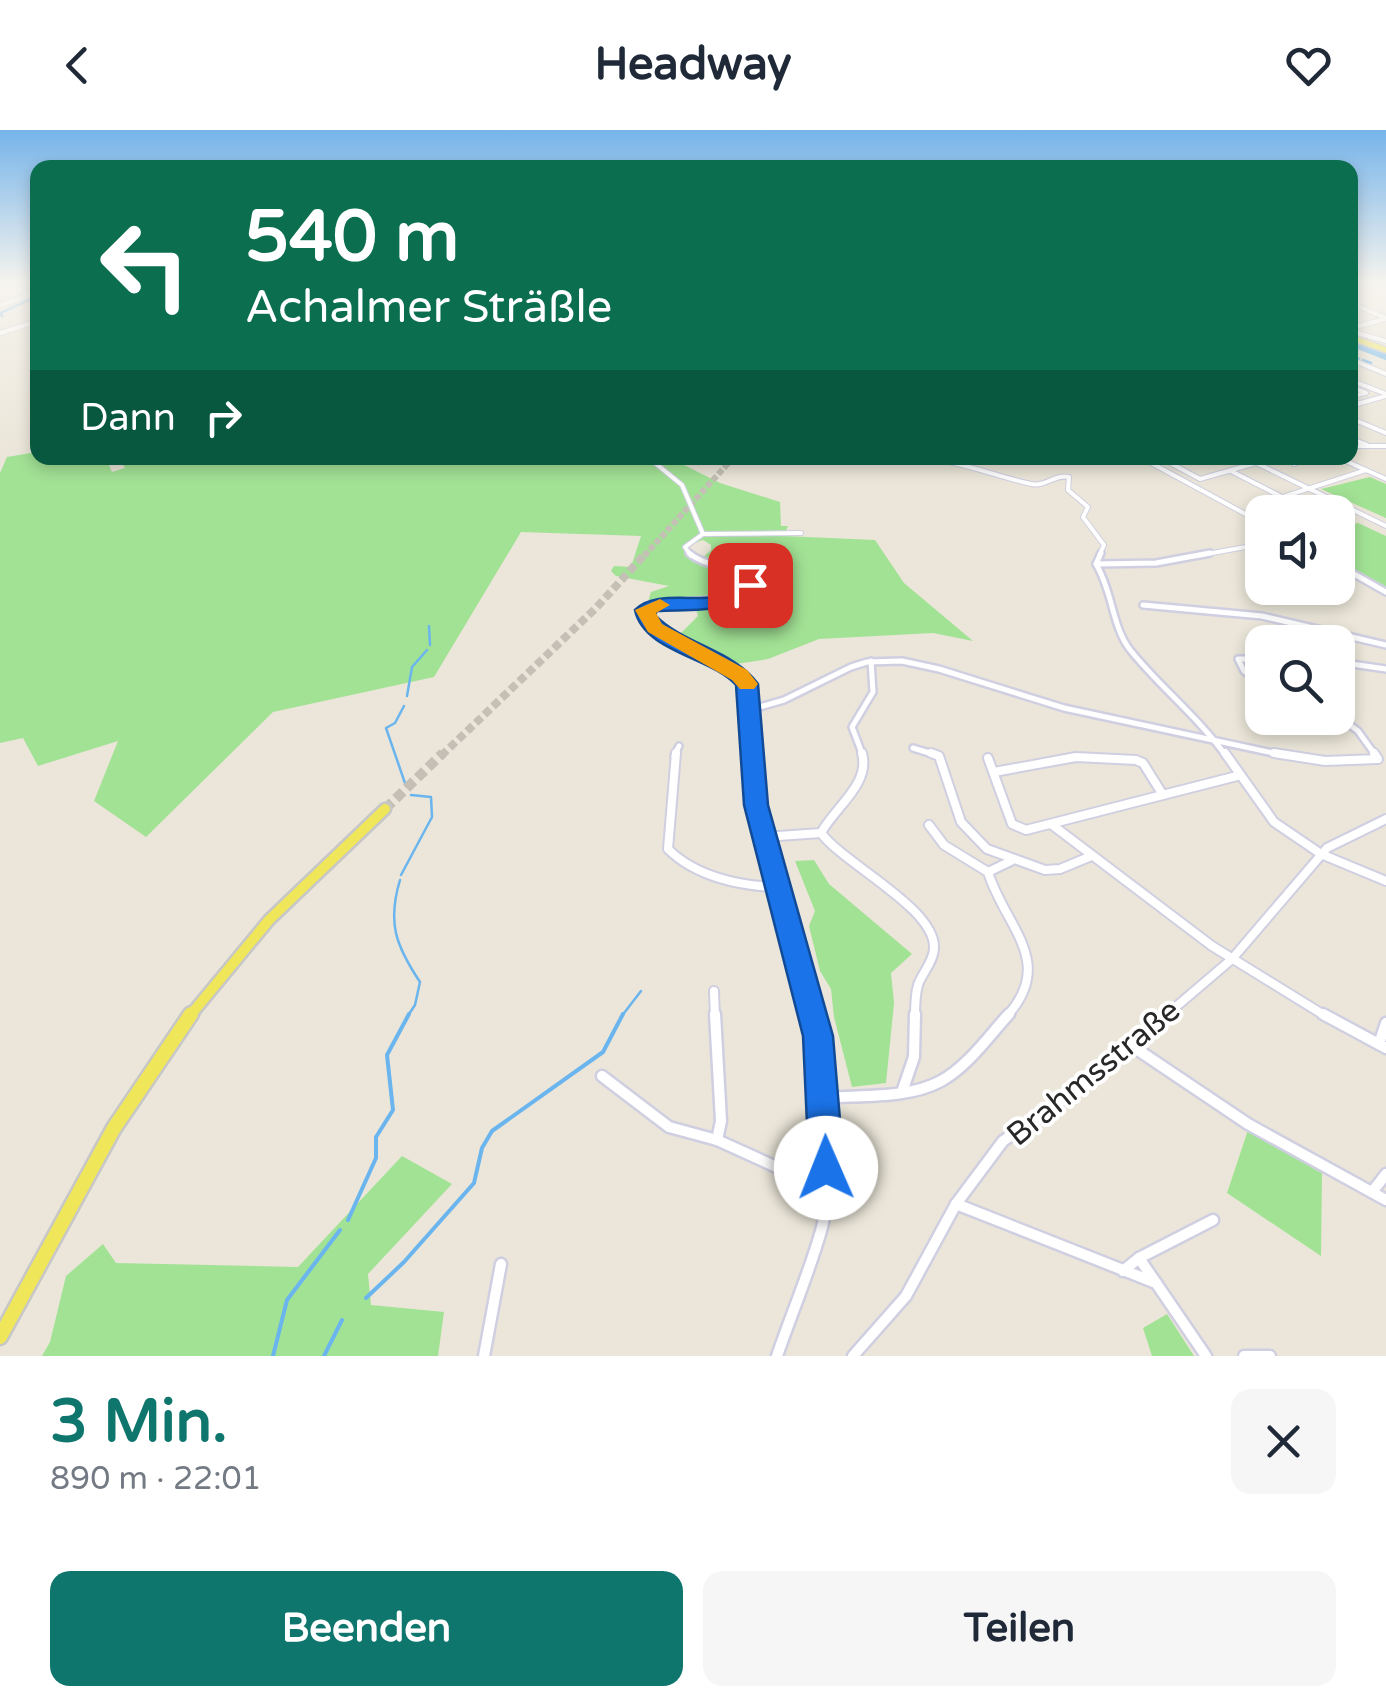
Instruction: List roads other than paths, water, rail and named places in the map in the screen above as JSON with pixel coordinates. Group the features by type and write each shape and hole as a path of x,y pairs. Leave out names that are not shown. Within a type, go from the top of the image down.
{"main road":[{"path":"1360,340 1386,351"},
{"path":"0,1337 132,1100 212,988 286,903 386,810"}],"street":[{"path":"1358,363 1386,374"},
{"path":"1358,388 1386,395"},
{"path":"1358,404 1386,395"},
{"path":"1358,421 1386,433"},
{"path":"1358,441 1369,446"},
{"path":"1358,446 1386,446"},
{"path":"658,465 678,480 703,534"},
{"path":"975,465 1035,485 1060,475 1069,477 1068,490 1088,508 1083,517 1104,545 1096,564"},
{"path":"1155,465 1245,515"},
{"path":"1174,465 1202,480 1251,465"},
{"path":"1262,465 1386,526"},
{"path":"1354,465 1386,479"},
{"path":"1285,495 1366,470"},
{"path":"1231,471 1280,495"},
{"path":"778,1356 822,1228 824,1098 818,1036 756,805 747,684 662,634 645,616 645,610 652,606 697,606 746,591 749,582 741,571 699,561 688,554 686,543 703,534 801,533"},
{"path":"1096,564 1156,564 1245,547"},
{"path":"1096,564 1110,586 1118,626 1129,649 1214,738 1274,822 1320,854 1386,882"},
{"path":"1355,575 1386,592"},
{"path":"1143,605 1179,612 1266,616 1351,640 1386,645"},
{"path":"749,710 777,703 854,665 871,661 931,667 1079,712 1316,762 1376,760 1378,757 1355,729"},
{"path":"821,833 829,816 864,774 864,758 852,727 873,692 871,661"},
{"path":"1355,664 1386,669"},
{"path":"679,746 673,759 668,849 676,860 693,866 758,887 776,887"},
{"path":"913,748 939,756 962,822 976,841 1011,861 1045,870 1060,869 1090,856"},
{"path":"994,772 1076,757 1136,760 1145,766 1163,795"},
{"path":"988,758 1012,824 1026,830 1238,776"},
{"path":"1320,854 1386,819"},
{"path":"1051,824 1232,960 1382,1046 1386,1022"},
{"path":"929,825 944,845 988,872"},
{"path":"764,837 821,833"},
{"path":"821,833 840,858 917,914 934,940 934,951 916,988 914,1073 902,1092"},
{"name":"Brahmsstraße","path":"853,1356 906,1296 956,1204 1003,1142 1081,1087 1232,960 1320,854"},
{"path":"988,872 1011,861"},
{"path":"824,1098 902,1092 939,1082 960,1067 1025,998 1030,979 1024,945 988,882 988,872"},
{"path":"714,991 721,1120 717,1140"},
{"path":"1129,1044 1248,1124 1386,1200"},
{"path":"602,1076 667,1126 700,1140 717,1140 825,1189"},
{"path":"1372,1192 1386,1174"},
{"path":"956,1204 1156,1283"},
{"path":"1123,1272 1139,1258 1213,1220"},
{"path":"1139,1258 1206,1356"},
{"path":"484,1356 500,1264"},
{"path":"1244,1356 1270,1356"}],"waterway":[{"path":"1358,346 1386,357"},
{"path":"1363,360 1371,363"},
{"path":"429,626 430,645"},
{"path":"407,696 412,667 427,650"},
{"path":"404,706 395,723 386,728 406,786"},
{"path":"401,875 432,817 431,797 411,795"},
{"path":"400,880 394,909 396,934 420,982 409,1014"},
{"path":"622,1015 641,991"},
{"path":"348,1220 376,1158 376,1137 393,1110 387,1055 409,1014"},
{"path":"366,1298 404,1262 474,1183 482,1148 492,1131 603,1052 622,1015"},
{"path":"273,1356 287,1300 340,1230"},
{"path":"324,1356 342,1320"}],"tunnel":[{"path":"644,556 727,465"},
{"path":"441,756 596,608 646,553"},
{"path":"385,809 443,753"}]}
